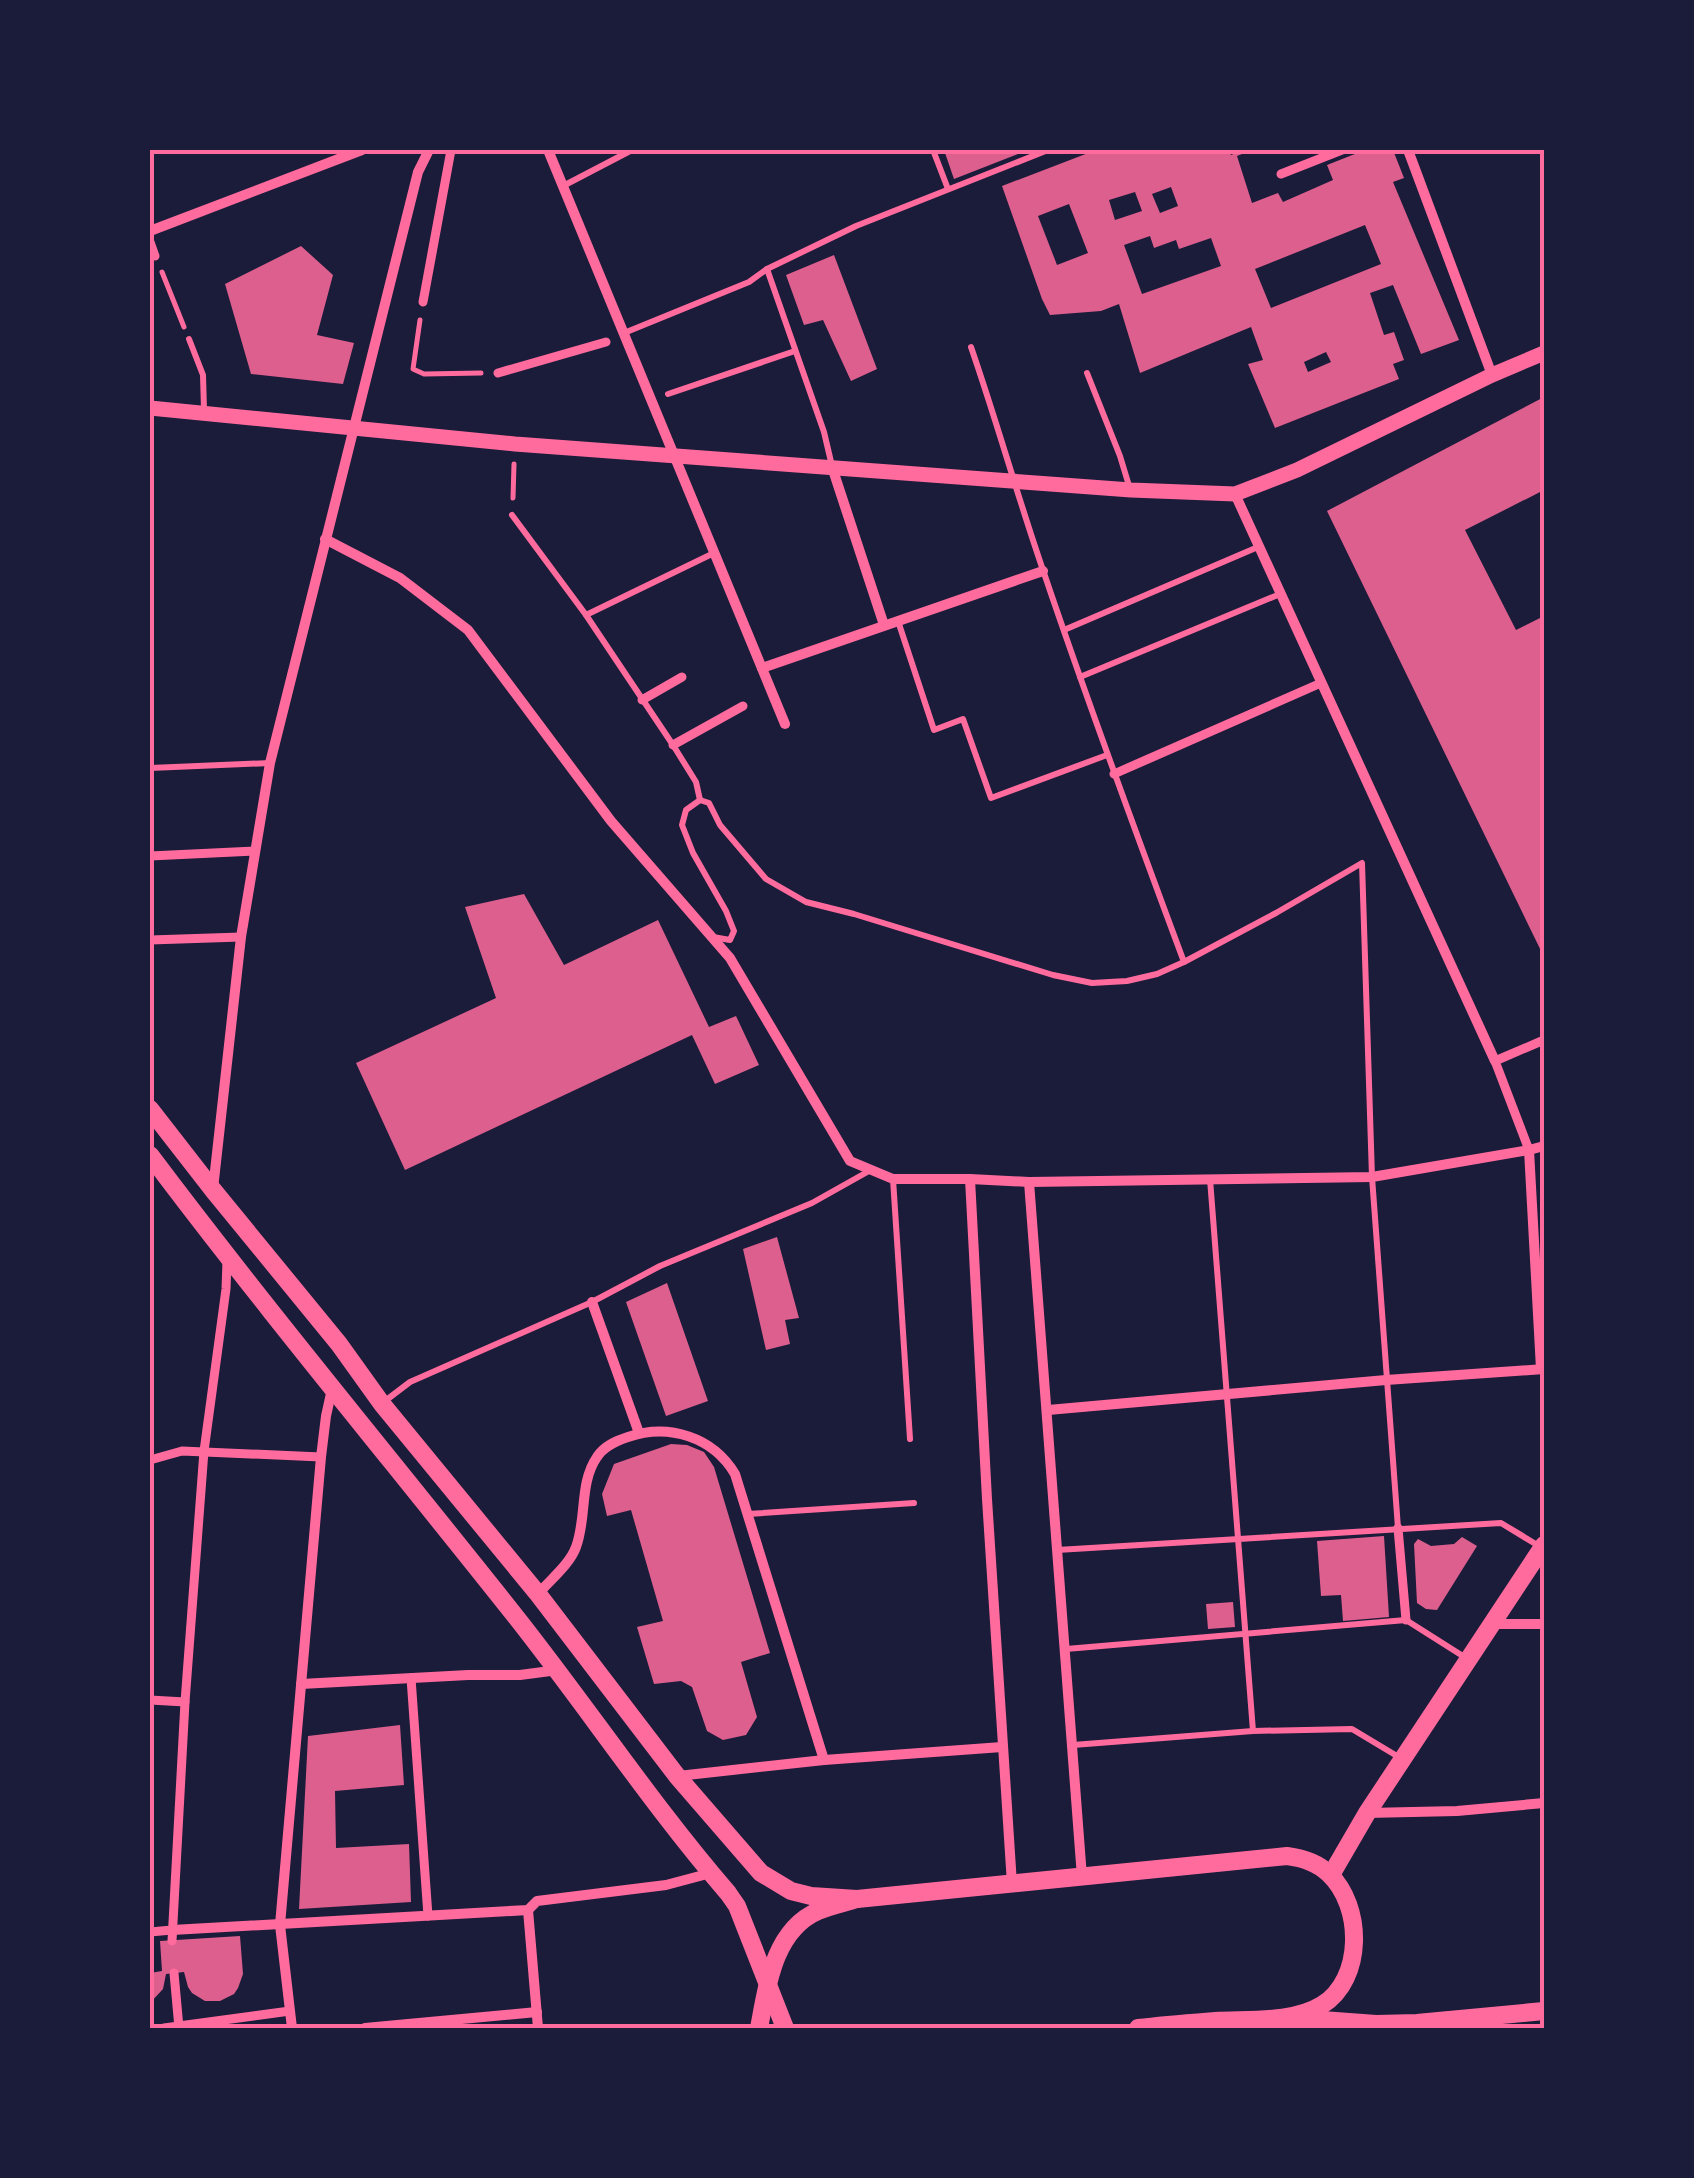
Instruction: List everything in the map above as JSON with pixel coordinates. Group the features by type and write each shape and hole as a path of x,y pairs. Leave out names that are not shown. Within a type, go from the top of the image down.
{"main road":[{"path":"150,1108 340,1344 382,1404 538,1594 677,1776 761,1873 791,1891 856,1899 1288,1856 1317,1864 1331,1875 1346,1898 1354,1936 1350,1968 1333,1997 1305,2012 1280,2017 1138,2028"},
{"path":"150,1154 227,1258 558,1670 646,1794 737,1906 785,2028"},
{"path":"1331,1875 1367,1813 1543,1547"},
{"path":"759,2028 779,1951 800,1922 817,1911 856,1899"},
{"path":"1280,2017 1376,2024 1544,2011"}],"street":[{"path":"150,231 362,150"},
{"path":"213,1190 241,937 270,763 418,172 429,150"},
{"path":"423,302 451,150"},
{"path":"548,150 615,337 660,397 673,455 785,724"},
{"path":"1281,174 1342,150"},
{"path":"1408,150 1492,375"},
{"path":"150,242 155,256"},
{"path":"498,373 615,337"},
{"path":"150,408 516,444 1014,482 1235,494 1297,470 1544,353"},
{"path":"832,467 884,625"},
{"path":"1048,1410 1543,1369 1530,1150 1495,1061 1235,494"},
{"path":"325,539 400,578 468,630 611,821 730,958 850,1161 892,1179 1029,1182 1372,1177 1544,1146"},
{"path":"762,668 1043,571"},
{"path":"642,700 682,677"},
{"path":"1114,774 1321,683"},
{"path":"673,745 743,706"},
{"path":"150,856 255,851"},
{"path":"150,940 241,937"},
{"path":"1495,1061 1544,1040"},
{"path":"970,1179 1012,1884"},
{"path":"1029,1182 1082,1877"},
{"path":"172,1935 204,1451 227,1258"},
{"path":"592,1302 639,1434"},
{"path":"292,2028 280,1925 321,1457 332,1388"},
{"path":"538,1594 575,1552 588,1481 595,1460 610,1444 653,1432 686,1435 717,1451 735,1474 824,1760"},
{"path":"150,1460 182,1451 321,1457"},
{"path":"1398,1528 1406,1620"},
{"path":"1492,1624 1544,1624"},
{"path":"302,1684 558,1670"},
{"path":"410,1678 428,1916"},
{"path":"150,1700 185,1702"},
{"path":"677,1776 1002,1747"},
{"path":"1367,1813 1457,1811 1544,1803"},
{"path":"150,1932 172,1935 528,1910 537,1901 666,1885 711,1873"},
{"path":"528,1910 538,2028"},
{"path":"174,1973 179,2027"},
{"path":"164,2028 290,2011"},
{"path":"365,2028 537,2012"}],"lane":[{"path":"564,186 632,150"},
{"path":"933,150 948,190"},
{"path":"615,337 749,282 856,226 1048,150"},
{"path":"768,269 824,432 832,467"},
{"path":"189,339 203,375 204,412"},
{"path":"970,347 1107,755 1184,962"},
{"path":"660,397 795,350"},
{"path":"1087,373 1131,490"},
{"path":"512,515 586,615 673,745 696,782 700,800"},
{"path":"1064,630 1258,547"},
{"path":"586,615 714,553"},
{"path":"1080,677 1280,594"},
{"path":"898,620 934,730 963,719 990,798 1107,755"},
{"path":"150,768 270,763"},
{"path":"700,800 686,810 682,825 734,930 730,940 712,937"},
{"path":"700,800 709,803 720,825 766,878 806,902 1092,984 1156,974 1184,962 1362,863 1372,1177 1398,1528"},
{"path":"382,1404 410,1382 592,1302 660,1266 812,1203 870,1170"},
{"path":"1210,1178 1253,1731"},
{"path":"892,1179 910,1439"},
{"path":"748,1514 914,1503"},
{"path":"1058,1550 1501,1523 1543,1547"},
{"path":"1064,1649 1406,1620 1469,1659"},
{"path":"1072,1745 1253,1731 1352,1729 1402,1759"}],"path":[{"path":"155,256 189,339"},
{"path":"423,302 413,369 424,374 498,373"},
{"path":"512,515 514,456"}],"building":[{"path":"944,150 1028,150 954,179"},
{"path":"1096,150 1229,150 1231,155 1252,150 1237,156 1252,203 1278,193 1283,202 1333,180 1327,165 1365,150 1393,150 1404,178 1393,182 1459,340 1421,354 1393,285 1370,293 1384,335 1394,332 1404,360 1393,364 1399,379 1275,428 1248,364 1263,360 1251,327 1140,373 1119,304 1101,311 1050,315 1002,186","holes":["1171,187 1178,206 1160,213 1152,194","1135,192 1142,211 1115,220 1109,200","1069,204 1088,253 1057,265 1038,216","1365,225 1381,264 1271,308 1255,269","1150,236 1154,248 1176,240 1179,249 1211,238 1221,266 1142,294 1124,245","1326,352 1331,362 1308,372 1304,362"]},
{"path":"301,246 333,275 317,335 354,343 343,384 251,374 225,284"},
{"path":"834,255 877,369 851,381 823,320 804,325 786,275"},
{"path":"1544,397 1544,490 1465,530 1516,630 1544,616 1544,957 1327,511"},
{"path":"524,894 564,965 658,920 709,1027 736,1016 759,1065 715,1084 692,1035 405,1170 356,1063 496,998 465,907"},
{"path":"777,1237 799,1318 785,1320 790,1344 766,1350 743,1249"},
{"path":"667,1283 708,1401 666,1416 626,1302"},
{"path":"671,1444 704,1452 714,1467 770,1653 741,1662 757,1717 746,1735 723,1740 707,1731 692,1687 681,1681 654,1684 637,1627 663,1621 631,1510 607,1516 602,1494 614,1464"},
{"path":"1384,1536 1389,1617 1343,1621 1341,1595 1321,1596 1317,1541"},
{"path":"1462,1537 1477,1546 1437,1610 1426,1609 1417,1603 1414,1544 1418,1539 1431,1546 1454,1544"},
{"path":"1233,1602 1235,1627 1208,1629 1206,1604"},
{"path":"400,1725 404,1785 335,1791 336,1848 409,1844 411,1902 299,1909 308,1736"},
{"path":"240,1936 243,1974 234,1994 220,2001 205,2001 192,1993 184,1972 166,1974 163,1989 150,2003 150,1973 162,1971 160,1941"}]}
